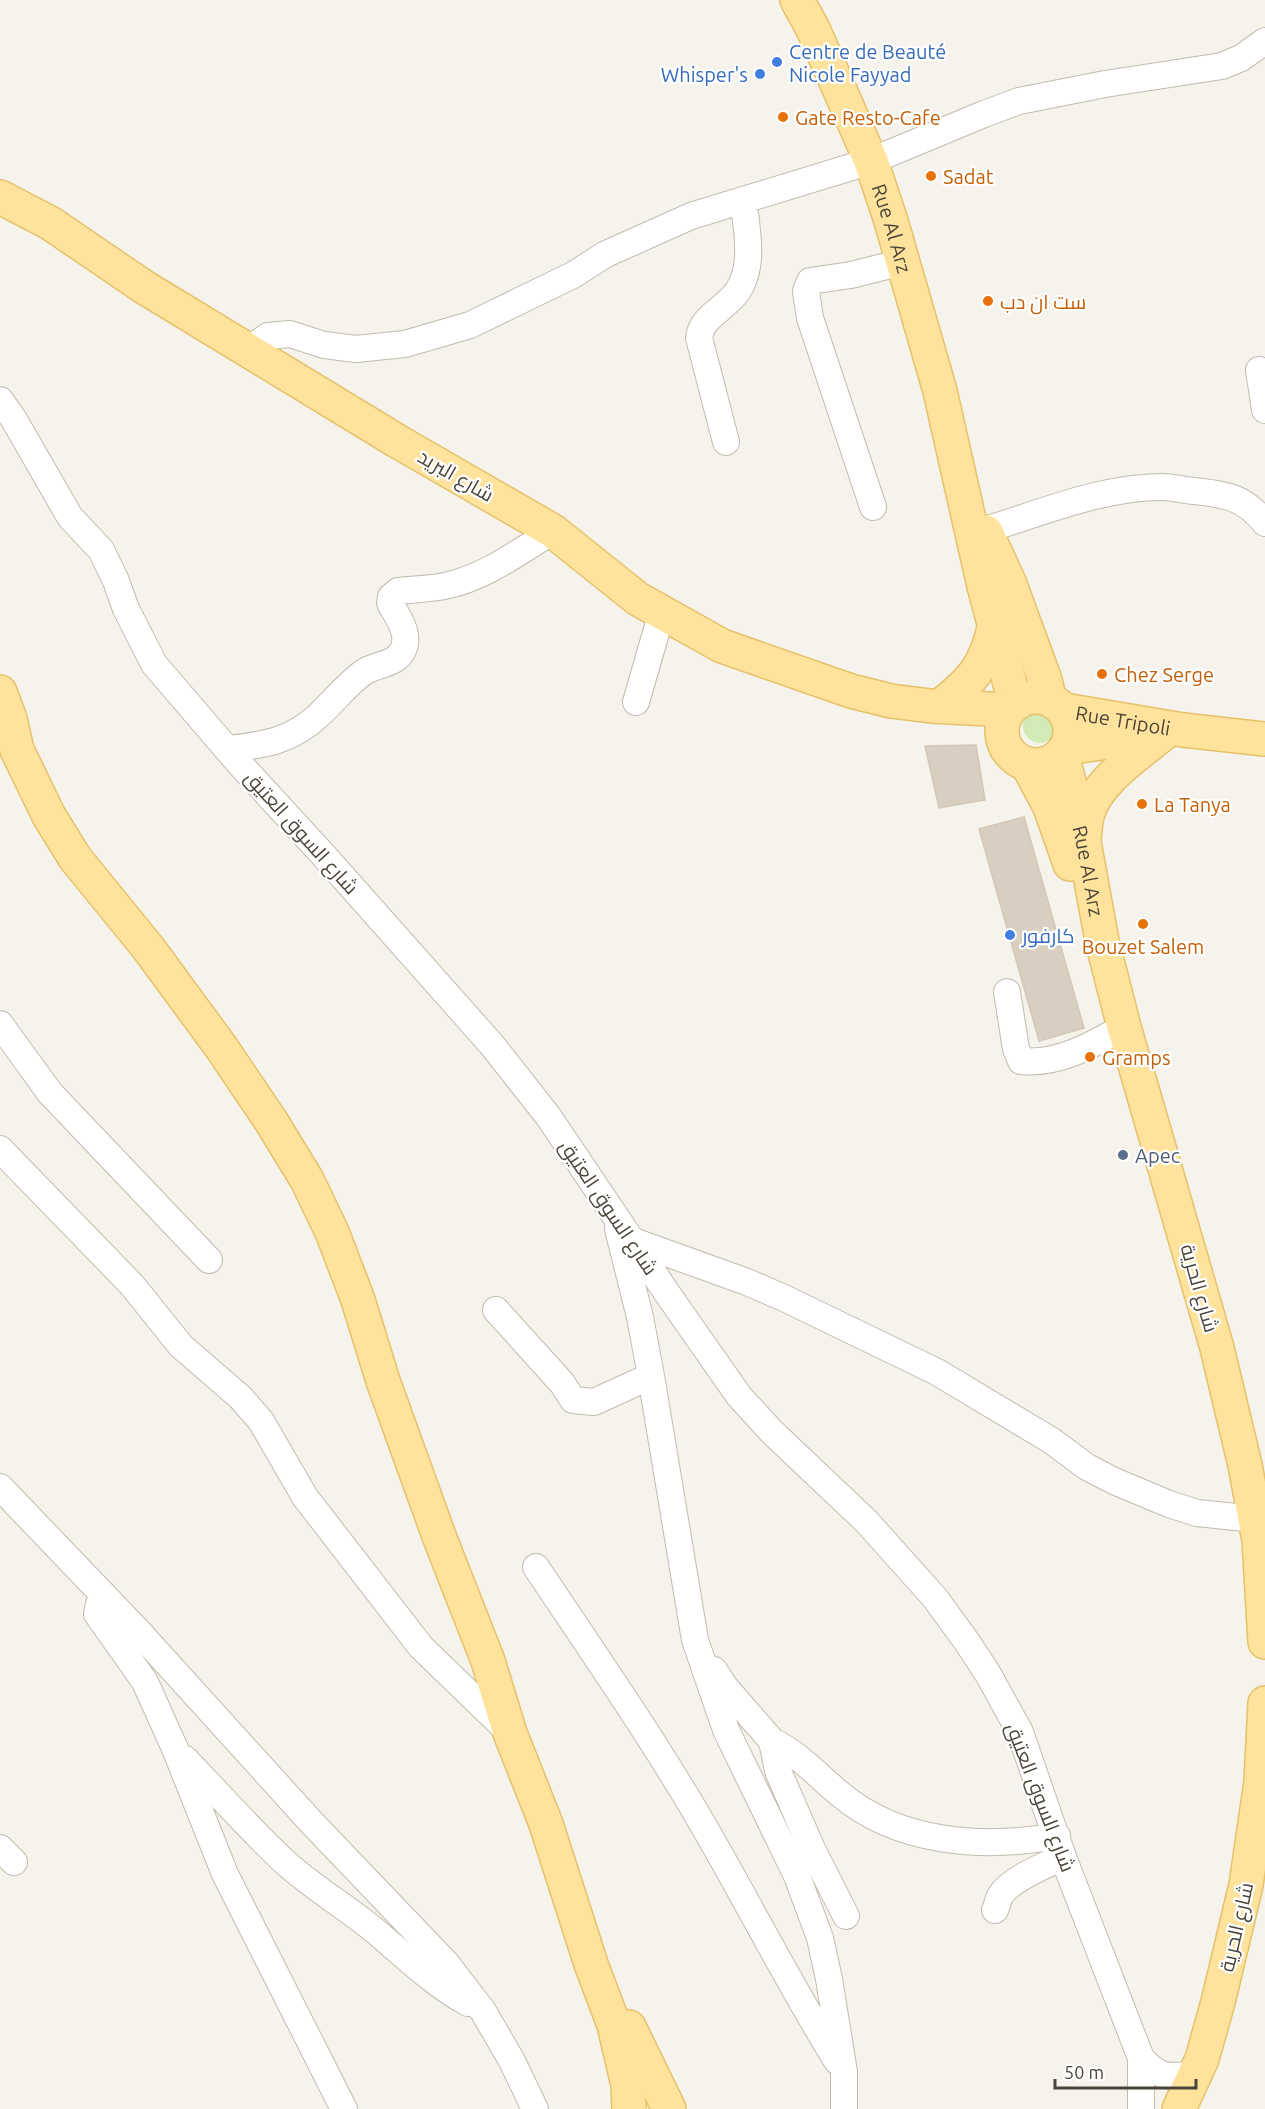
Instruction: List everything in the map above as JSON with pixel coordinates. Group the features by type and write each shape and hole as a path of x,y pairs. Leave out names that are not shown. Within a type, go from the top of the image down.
{"main road":[{"name":"Rue Al Arz","path":"797,0 813,29 871,161 903,262 940,391 994,628 1009,717"},
{"name":"شارع البريد","path":"0,197 50,224 144,288 397,441 553,531 638,599 722,646 851,691 891,700 936,706 949,717 1009,717"},
{"name":"Rue Al Arz","path":"957,467 1009,582 1045,680 1057,704"},
{"path":"936,706 961,690 985,660 994,628"},
{"path":"0,692 10,719 9,746 49,816 75,858 149,949 221,1047 271,1121 307,1180 332,1232 358,1300 383,1381 439,1536 488,1661 510,1733 546,1824 591,1964 614,2025 628,2085 628,2109"},
{"path":"1031,696 1057,704 1070,724 1071,733 1064,751 1056,759 1042,765 1028,764 1014,757 1009,751 1009,717 1031,696"},
{"name":"Rue Tripoli","path":"1057,704 1173,732 1265,739"},
{"path":"1084,842 1087,814 1104,785 1119,770 1173,732"},
{"name":"Rue Tripoli","path":"1064,751 1173,732"},
{"name":"Rue Al Arz","path":"1064,751 1102,941"},
{"name":"Rue Al Arz","path":"1028,764 1050,807 1076,882 1102,941"},
{"name":"شارع الحرية","path":"1102,941 1124,1027 1217,1348 1245,1465 1260,1533 1265,1642"},
{"name":"شارع الحرية","path":"1179,2109 1195,2075 1256,1886 1265,1703"},
{"path":"591,1964 630,2029 669,2109"}],"street":[{"path":"252,353 255,345 268,336 290,334 324,345 356,349 405,345 470,325 573,275 606,254 691,216 871,161 1019,101 1105,84 1222,66 1241,58 1265,40"},
{"path":"726,442 699,338 700,329 705,322 723,308 738,291 746,273 748,253 743,200"},
{"path":"873,507 810,318 806,291 810,281 903,262"},
{"path":"1259,370 1265,410"},
{"name":"شارع السوق العتيق","path":"0,400 13,418 70,517 101,550 126,609 154,664 227,749 492,1045 548,1116 739,1396 772,1432 867,1522 935,1598 967,1642 988,1674 1020,1732 1060,1846 1141,2058 1141,2109"},
{"path":"985,530 1051,510 1069,502 1112,492 1162,487 1227,495 1263,513"},
{"path":"227,749 290,737 319,715 364,672 377,665 391,662 399,656 403,650 405,633 390,603 394,593 448,586 466,580 501,564 553,531"},
{"path":"636,702 662,612"},
{"path":"1007,992 1016,1049 1021,1061 1035,1062 1059,1058 1092,1045 1124,1027"},
{"path":"0,1024 51,1093 209,1260"},
{"path":"0,1149 132,1285 181,1346 240,1396 261,1421 305,1497 421,1647 510,1733"},
{"path":"615,1214 640,1317 695,1640 726,1730 797,1876 820,1938 844,2072 844,2109"},
{"path":"633,1241 747,1282 937,1372 1052,1442 1087,1467 1114,1481 1169,1504 1260,1533"},
{"path":"496,1310 562,1383 573,1400 594,1402 651,1376"},
{"path":"0,1487 137,1630 312,1823 446,1964 483,2010 512,2061 535,2109"},
{"path":"536,1567 639,1718 707,1831 811,2018 844,2072"},
{"path":"106,1599 99,1604 97,1614 145,1682 176,1750 225,1874 344,2109"},
{"path":"695,1640 725,1687 772,1741 800,1757 841,1795 879,1819 907,1832 930,1837 1060,1846"},
{"path":"772,1741 778,1772 846,1916"},
{"path":"176,1750 288,1865 363,1921 454,1995 483,2010"},
{"path":"996,1910 999,1897 1006,1888 1040,1868 1060,1846"},
{"path":"1141,2058 1150,2069 1163,2076 1195,2075"}],"green space":[{"path":"1040,709 1052,714 1057,726 1052,738 1040,743 1028,738 1023,726 1028,714"}],"building":[{"path":"976,745 985,800 939,808 925,746"},
{"path":"1024,817 1084,1028 1039,1041 979,829"}],"place":[{"name":"Centre de Beauté Nicole Fayyad","path":"777,62"},
{"name":"Whisper's","path":"760,74"},
{"name":"Gate Resto-Cafe","path":"783,117"},
{"name":"Sadat","path":"931,176"},
{"name":"ست ان دب","path":"988,301"},
{"name":"Chez Serge","path":"1102,674"},
{"name":"La Tanya","path":"1142,804"},
{"name":"Bouzet Salem","path":"1143,924"},
{"name":"كارفور","path":"1010,935"},
{"name":"Gramps","path":"1090,1057"},
{"name":"Apec","path":"1123,1155"}]}
